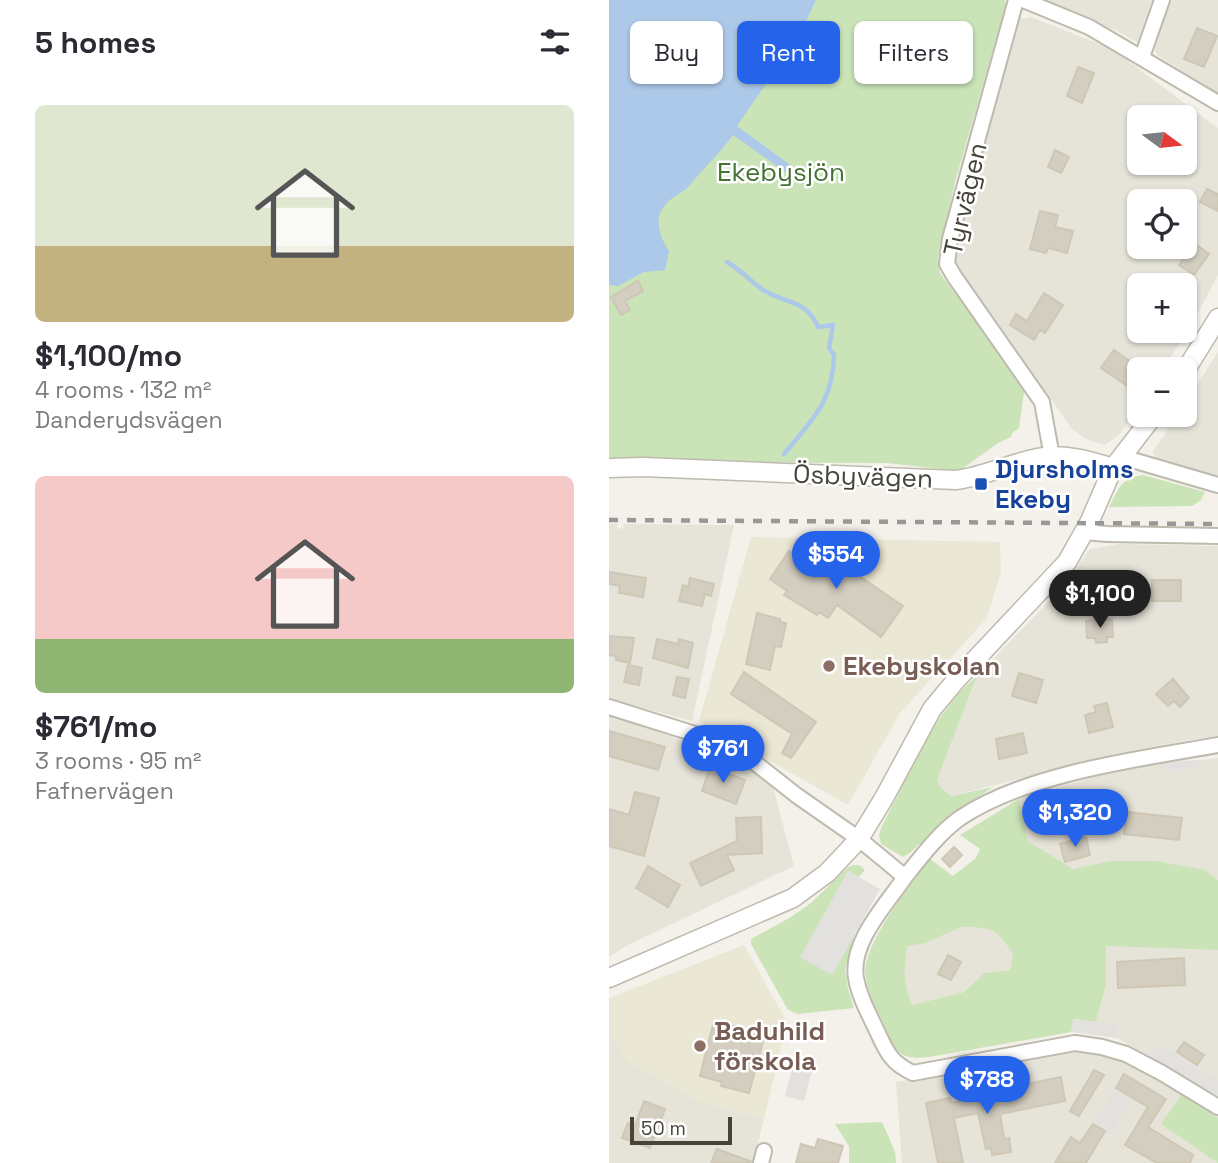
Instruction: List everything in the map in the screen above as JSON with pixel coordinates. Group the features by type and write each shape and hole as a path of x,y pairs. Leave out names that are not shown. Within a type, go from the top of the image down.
{"street":[{"name":"Tyrvägen","path":"1016,0 950,239 947,264 1042,402 1052,457"},
{"path":"1023,0 1089,27 1218,103"},
{"path":"1142,57 1162,0"},
{"path":"1194,357 1218,318"},
{"path":"609,978 793,898 827,873 859,839 932,709 1067,562 1117,462 1145,427"},
{"name":"Ösbyvägen","path":"609,468 643,467 956,480 978,477 1036,458 1117,462"},
{"path":"1117,462 1218,485"},
{"path":"1084,532 1218,536"},
{"path":"609,707 698,735 744,754 859,839 905,877"},
{"path":"1218,745 1063,776 995,799 959,819 926,850 868,931 856,960 855,976 860,996 885,1049 894,1062 913,1073 1075,1044 1102,1047 1126,1054 1218,1107"}],"shaded area":[{"path":"1041,0 1152,0 1137,42"},
{"path":"1171,0 1218,0 1218,94 1157,55 1154,46"},
{"path":"1031,17 1112,49 1187,105 1127,105 1127,175 1197,175 1197,112 1218,128 1218,275 1197,315 1197,273 1127,273 1127,343 1180,343 1171,357 1127,357 1127,423 1120,434 1105,445 1086,439 1072,429 953,259 957,229 1017,20"},
{"path":"1218,352 1218,475 1157,462 1153,451 1170,427 1197,427 1197,385"},
{"path":"609,524 617,524 617,528 623,529 624,524 734,525 692,721 609,699"},
{"name":"Ekebyskolan","path":"751,537 1000,542 1001,572 987,618 900,713 848,805 699,721"},
{"path":"1119,544 1218,546 1218,737 1120,753 951,796 941,788 937,778 977,676 1058,592 1090,549"},
{"path":"609,715 720,754 757,774 773,787 794,866 626,946 609,957"},
{"path":"1218,758 1218,880 1205,870 1111,861 1073,869 1028,841 1019,799 1137,764 1161,762 1161,771 1199,769 1200,760"},
{"path":"1200,760 1200,769 1161,771 1161,762"},
{"path":"848,871 880,889 832,975 800,957"},
{"path":"961,927 990,928 1001,935 1013,954 1010,970 984,973 964,992 912,1005 903,971 907,945 926,943"},
{"name":"Baduhild förskola","path":"744,945 787,1022 764,1119 703,1103 626,1061 609,1030 609,998"},
{"path":"1106,945 1218,950 1218,1080 1158,1044 1149,1056 1117,1038 1119,1025 1096,1022 1106,985"},
{"path":"1073,1019 1119,1025 1117,1038 1071,1032"},
{"path":"609,1030 627,1061 703,1103 764,1119 753,1163 609,1163"},
{"path":"1158,1044 1218,1080 1218,1096 1149,1056"},
{"path":"1082,1049 1122,1059 1218,1113 1218,1163 902,1163 896,1082"},
{"path":"801,1067 812,1070 804,1101 785,1096 792,1070 800,1072"},
{"path":"1116,1088 1134,1098 1110,1135 1093,1124"}],"green space":[{"name":"Ekebysjön","path":"609,0 1005,0 1006,5 955,182 938,258 940,273 1025,384 1019,428 1011,437 959,471 887,463 609,462"},
{"path":"1143,475 1205,492 1201,500 1192,506 1109,507 1125,482"},
{"path":"977,676 937,779 941,788 951,796 993,787 954,813 922,846 919,844 903,857 881,844 879,835 882,826 935,726 962,690"},
{"path":"1019,799 1028,841 1073,869 1111,861 1156,861 1205,870 1218,880 1218,950 1106,946 1106,985 1096,1022 1074,1019 1071,1032 929,1057 906,1056 893,1044 869,992 866,966 870,951 888,917 930,859 953,876 975,859 980,849 960,835","holes":["961,927 987,929 997,934 1013,954 1010,970 984,973 964,992 912,1005 905,976 907,946 926,943"]},
{"path":"853,865 859,865 865,870 859,877 848,872 832,975 855,933 845,969 854,1008 798,1014 788,1010 751,944 751,939 811,903"},
{"path":"1181,1095 1218,1118 1218,1163 1161,1124"},
{"path":"882,1122 895,1152 896,1163 849,1163 849,1146 835,1124"}],"water":[{"name":"Ekebysjön","path":"609,0 816,0 806,21 737,21 737,84 766,84 737,126 812,181 807,187 733,135 690,185 668,202 660,213 660,233 669,251 665,270 644,272 618,286 609,285"}],"building":[{"path":"1197,28 1217,36 1204,67 1184,59"},
{"path":"1078,67 1094,73 1082,103 1067,96"},
{"path":"1055,150 1069,157 1061,173 1048,167"},
{"path":"1207,189 1218,194 1218,211 1200,202"},
{"path":"1040,211 1058,215 1055,227 1073,231 1067,253 1048,248 1046,253 1030,249"},
{"path":"1197,245 1209,254 1195,273 1179,265 1183,259 1197,259"},
{"path":"638,281 643,291 625,301 630,310 621,315 611,297"},
{"path":"1044,293 1063,305 1045,333 1040,330 1034,340 1010,325 1016,314 1027,321"},
{"path":"1114,350 1127,359 1127,386 1101,368"},
{"path":"857,538 852,571 903,606 881,637 837,605 828,618 819,612 817,615 784,595 787,591 770,579 789,551 820,572 830,557 840,564"},
{"path":"609,572 646,578 643,597 619,593 620,586 609,584"},
{"path":"690,578 714,584 711,596 705,594 702,606 679,601 683,585 688,587"},
{"path":"1152,580 1181,580 1181,601 1152,601"},
{"path":"757,613 786,623 781,647 775,646 770,670 746,664"},
{"path":"1112,619 1113,637 1107,637 1107,642 1096,643 1095,638 1087,638 1086,621"},
{"path":"609,636 634,638 630,663 616,660 616,656 609,655"},
{"path":"657,639 678,644 679,639 693,643 688,668 653,658"},
{"path":"628,665 642,668 639,685 624,682"},
{"path":"744,672 816,722 791,758 782,753 792,734 731,694"},
{"path":"1019,673 1043,680 1036,703 1012,696"},
{"path":"677,677 689,679 685,698 673,695"},
{"path":"1173,679 1189,698 1180,707 1174,701 1168,706 1156,694"},
{"path":"1107,703 1113,727 1089,733 1085,715 1096,712 1094,706"},
{"path":"609,731 665,747 658,770 609,756"},
{"path":"1023,733 1027,753 999,759 996,739"},
{"path":"710,767 745,780 736,804 702,791"},
{"path":"635,792 659,798 644,856 609,846 609,809 629,815"},
{"path":"1127,812 1182,818 1179,840 1124,834"},
{"path":"761,817 762,853 727,855 734,870 701,886 690,863 737,841 736,818"},
{"path":"1086,837 1090,855 1065,862 1060,844"},
{"path":"954,847 962,855 950,867 942,859"},
{"path":"648,866 680,885 668,907 636,888"},
{"path":"948,955 961,962 951,980 938,974"},
{"path":"1184,958 1185,985 1118,988 1117,962"},
{"path":"714,1021 764,1038 749,1093 721,1086 722,1082 700,1076"},
{"path":"1184,1042 1204,1055 1197,1065 1177,1052"},
{"path":"1094,1070 1104,1075 1079,1116 1070,1111"},
{"path":"1124,1074 1166,1099 1148,1127 1193,1155 1190,1163 1157,1163 1125,1145 1148,1107 1116,1088"},
{"path":"1061,1077 1065,1101 1000,1114 1004,1139 1009,1138 1011,1152 992,1155 991,1148 986,1149 978,1113 954,1118 963,1163 938,1163 926,1103 950,1098 951,1103 975,1098 974,1095"},
{"path":"644,1101 665,1109 650,1148 622,1138 628,1123 635,1126"},
{"path":"1093,1124 1105,1131 1086,1163 1055,1163 1071,1137 1080,1143"},
{"path":"818,1139 843,1146 838,1163 796,1163 801,1144 815,1148"},
{"path":"717,1149 752,1162 711,1163"}],"waterway":[{"path":"727,262 763,290 807,311 818,327 833,325 829,348 834,355 830,386 812,420 784,454"}],"railway":[{"path":"609,520 1218,524"}],"place":[{"name":"Djursholms Ekeby","path":"981,484"},
{"name":"Ekebyskolan","path":"829,666"},
{"name":"Baduhild förskola","path":"700,1046"}]}
